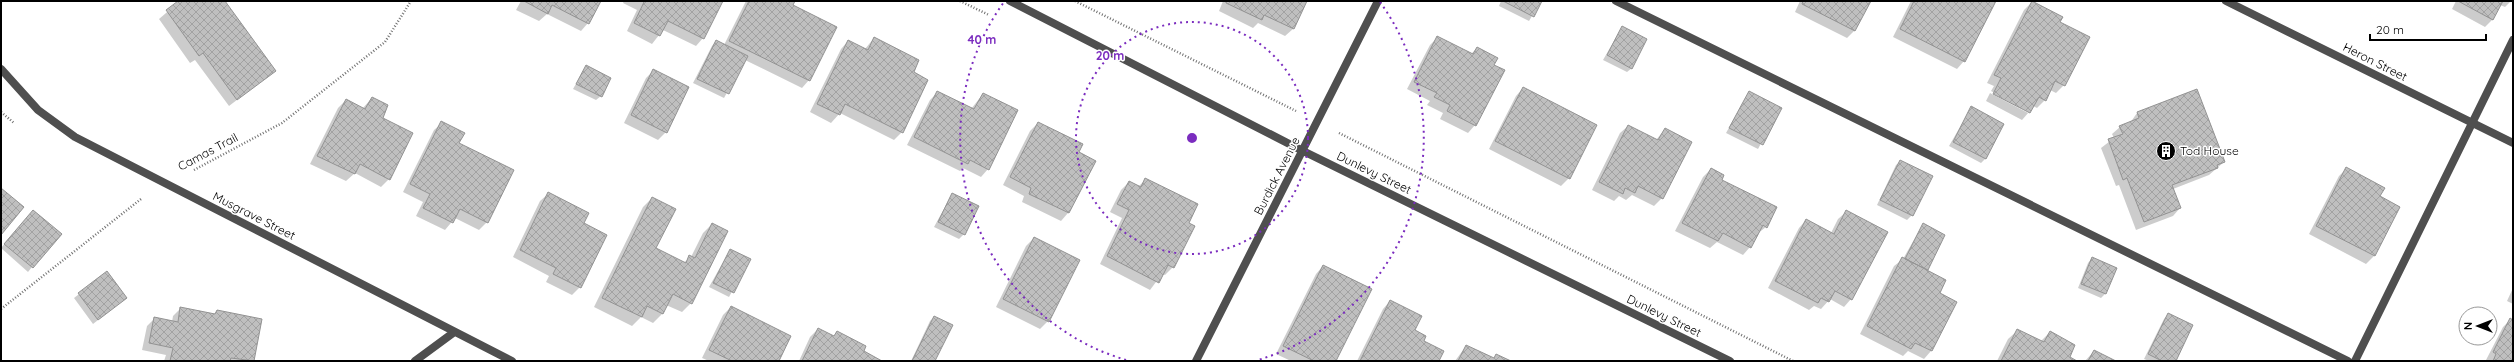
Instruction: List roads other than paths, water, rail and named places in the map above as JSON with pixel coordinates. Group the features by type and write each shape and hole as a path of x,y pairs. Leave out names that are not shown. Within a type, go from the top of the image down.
{"street":[{"name":"Dunlevy Street","path":"1010,1 1303,151 1730,361"},
{"name":"Burdick Avenue","path":"1196,361 1378,1"},
{"path":"1616,1 2348,361"},
{"name":"Heron Street","path":"2226,1 2513,143"},
{"path":"2355,361 2513,40"},
{"name":"Musgrave Street","path":"1,69 38,110 75,137 512,361"},
{"path":"415,361 453,332"}],"place":[{"name":"Tod House","path":"2166,151"}]}
